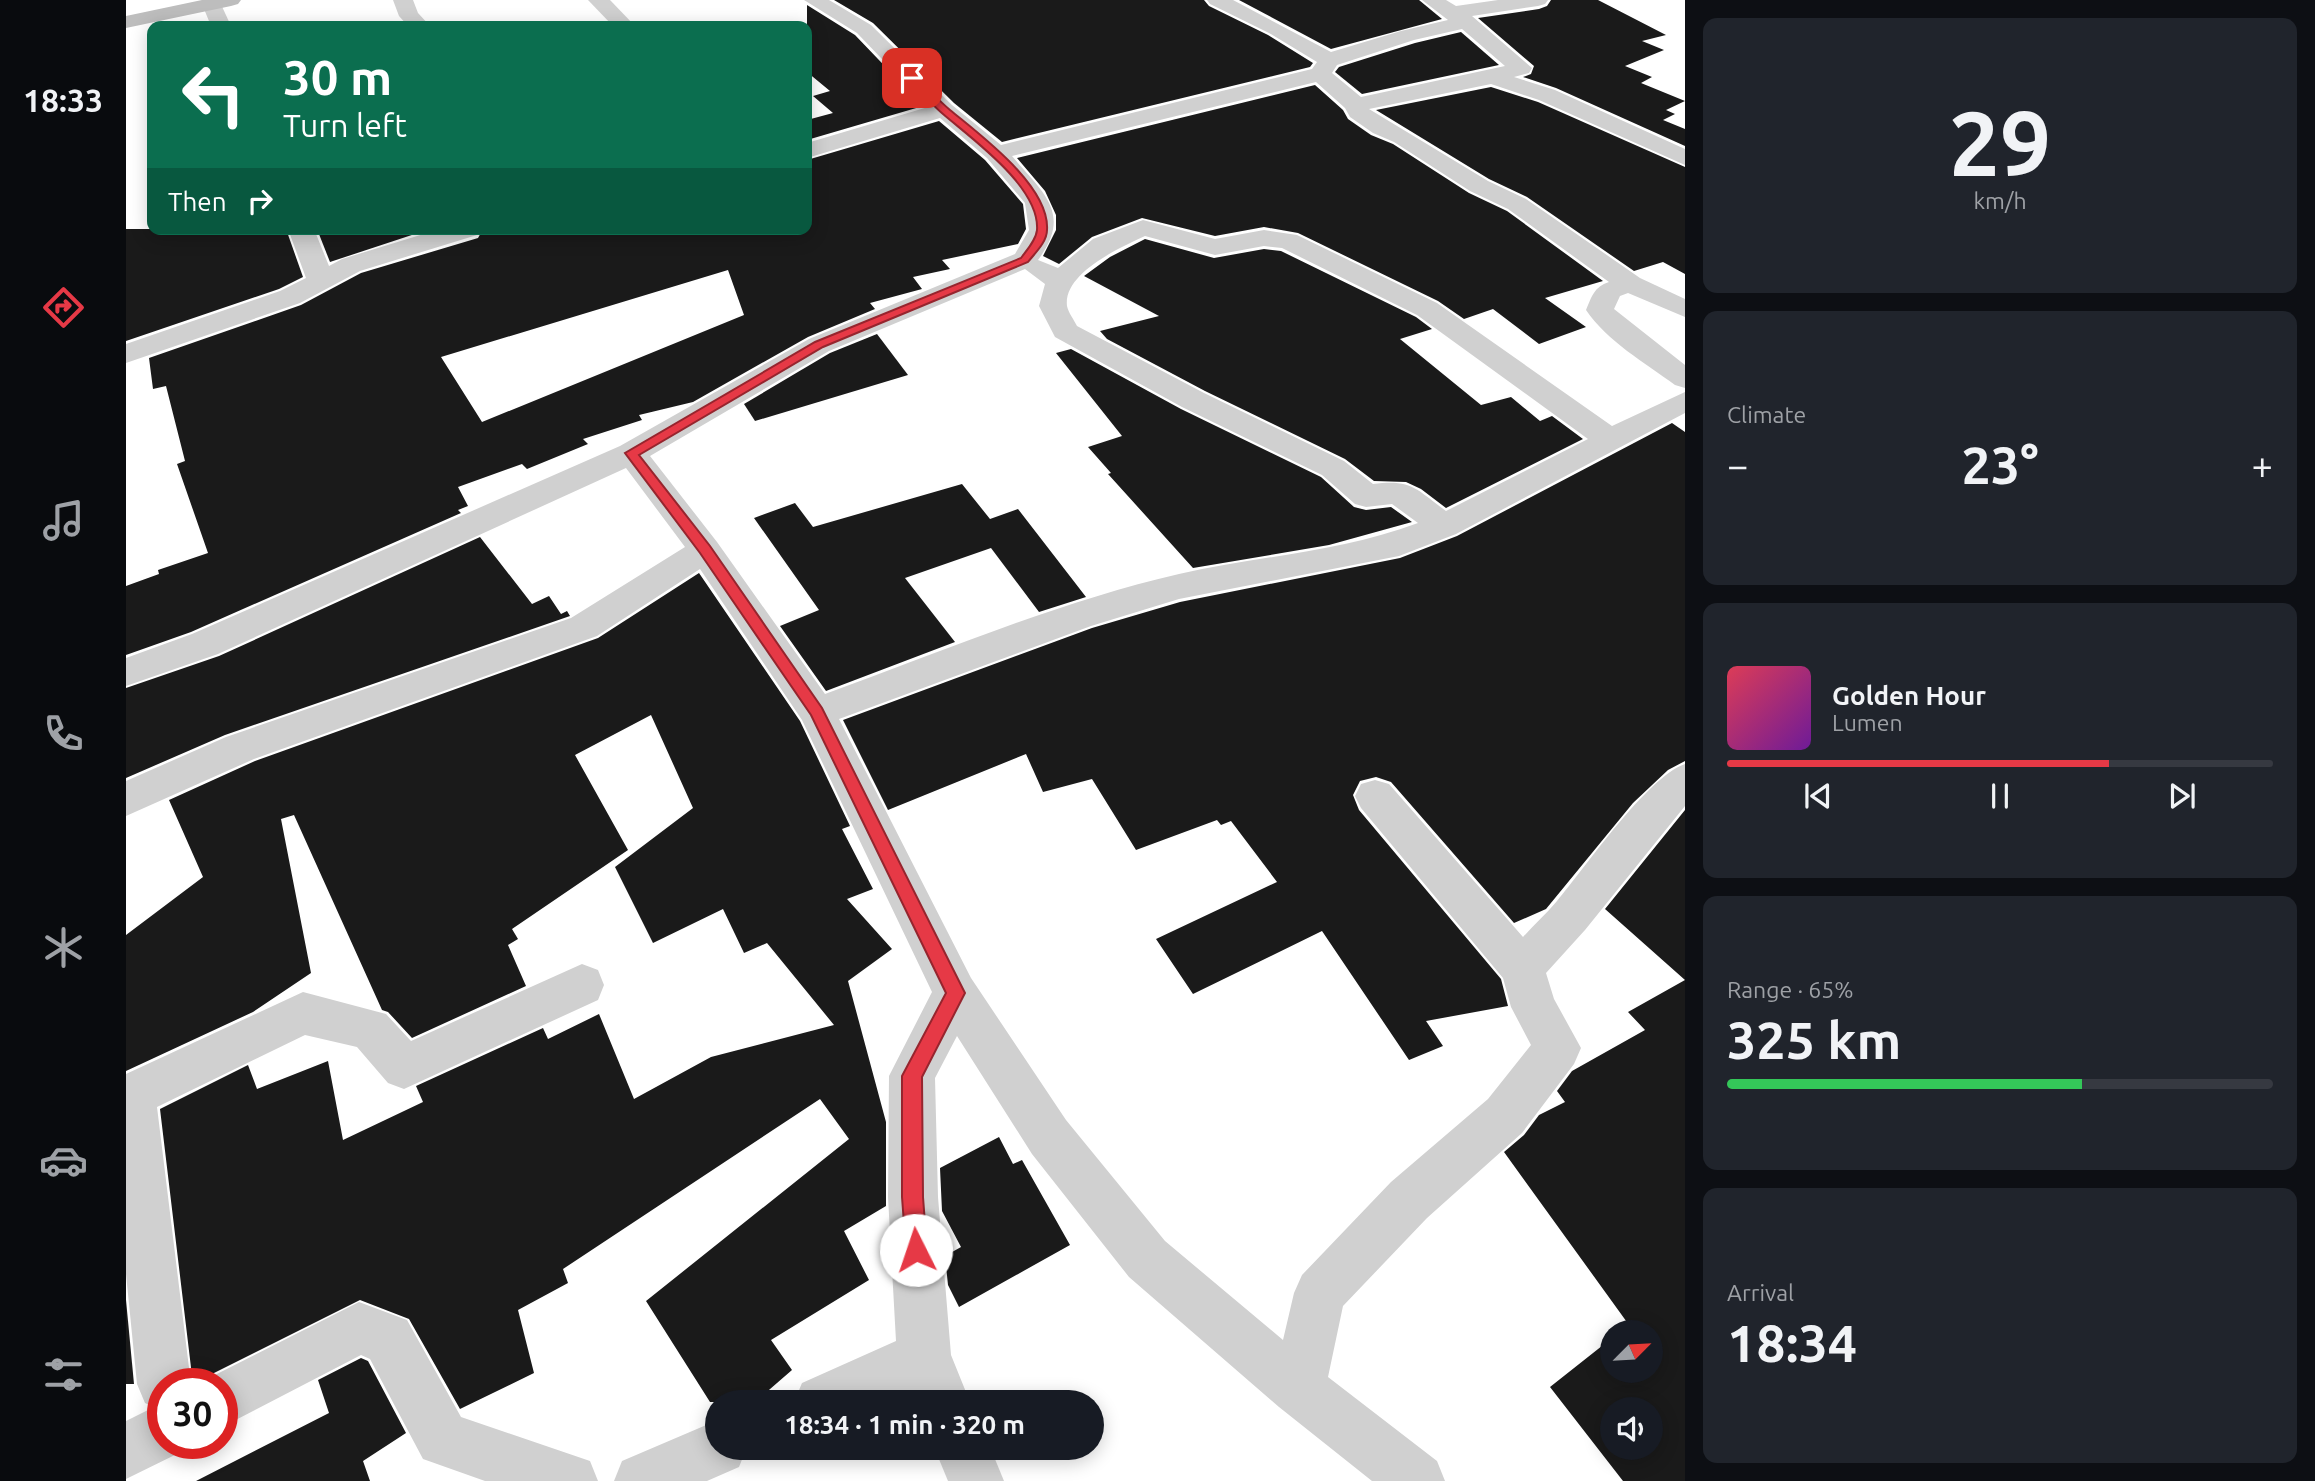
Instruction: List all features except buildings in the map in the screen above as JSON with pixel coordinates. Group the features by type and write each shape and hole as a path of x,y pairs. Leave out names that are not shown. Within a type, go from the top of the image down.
{"street":[{"path":"403,0 409,16 414,21"},
{"path":"598,0 620,21"},
{"path":"126,672 205,644 631,453 819,345 1024,260 1037,243 1042,230 1037,202 996,153 944,110 864,29 814,0"},
{"path":"1217,0 1276,29 1324,67 1359,112 1381,128 1402,137 1479,186 1517,204 1630,284 1685,310"},
{"path":"1356,105 1492,77 1521,68 1460,17 1432,0"},
{"path":"996,153 1324,67 1460,17 1538,0"},
{"path":"126,22 221,2 221,21"},
{"path":"1492,77 1547,95 1685,158"},
{"path":"812,150 944,110"},
{"path":"1444,526 1398,492 1366,496 1333,468 1193,400 1065,331 1053,306 1059,281 1101,245 1143,228 1216,247 1264,238 1288,241 1427,309 1609,439"},
{"path":"303,235 321,281"},
{"path":"126,354 290,297 351,265 448,235"},
{"path":"1024,260 1059,281"},
{"path":"1630,284 1608,291 1600,310 1612,323 1685,379"},
{"path":"817,712 1078,617 1178,587 1387,548 1444,526 1685,401"},
{"path":"631,453 705,550 817,712 955,993 1049,1137 1147,1259 1298,1388 1417,1481"},
{"path":"126,799 240,748 584,627 705,550"},
{"path":"1522,968 1570,917 1657,808 1685,779"},
{"path":"1298,1388 1320,1293 1409,1200 1505,1116 1558,1048 1534,1007 1522,968 1375,796"},
{"path":"162,1368 129,1096 303,1013 370,1029 404,1067 582,985"},
{"path":"880,1390 934,1379 913,1197 912,1076 955,993"},
{"path":"238,1392 359,1328 388,1339 443,1439 570,1481"},
{"path":"126,1451 147,1440"},
{"path":"642,1481 705,1453"},
{"path":"967,1460 976,1481"}],"route":[{"path":"912,78 944,110 996,153 1037,202 1042,230 1037,243 1024,260 989,272 819,345 631,453 691,530 817,712 955,993 912,1076 916,1250"}]}
